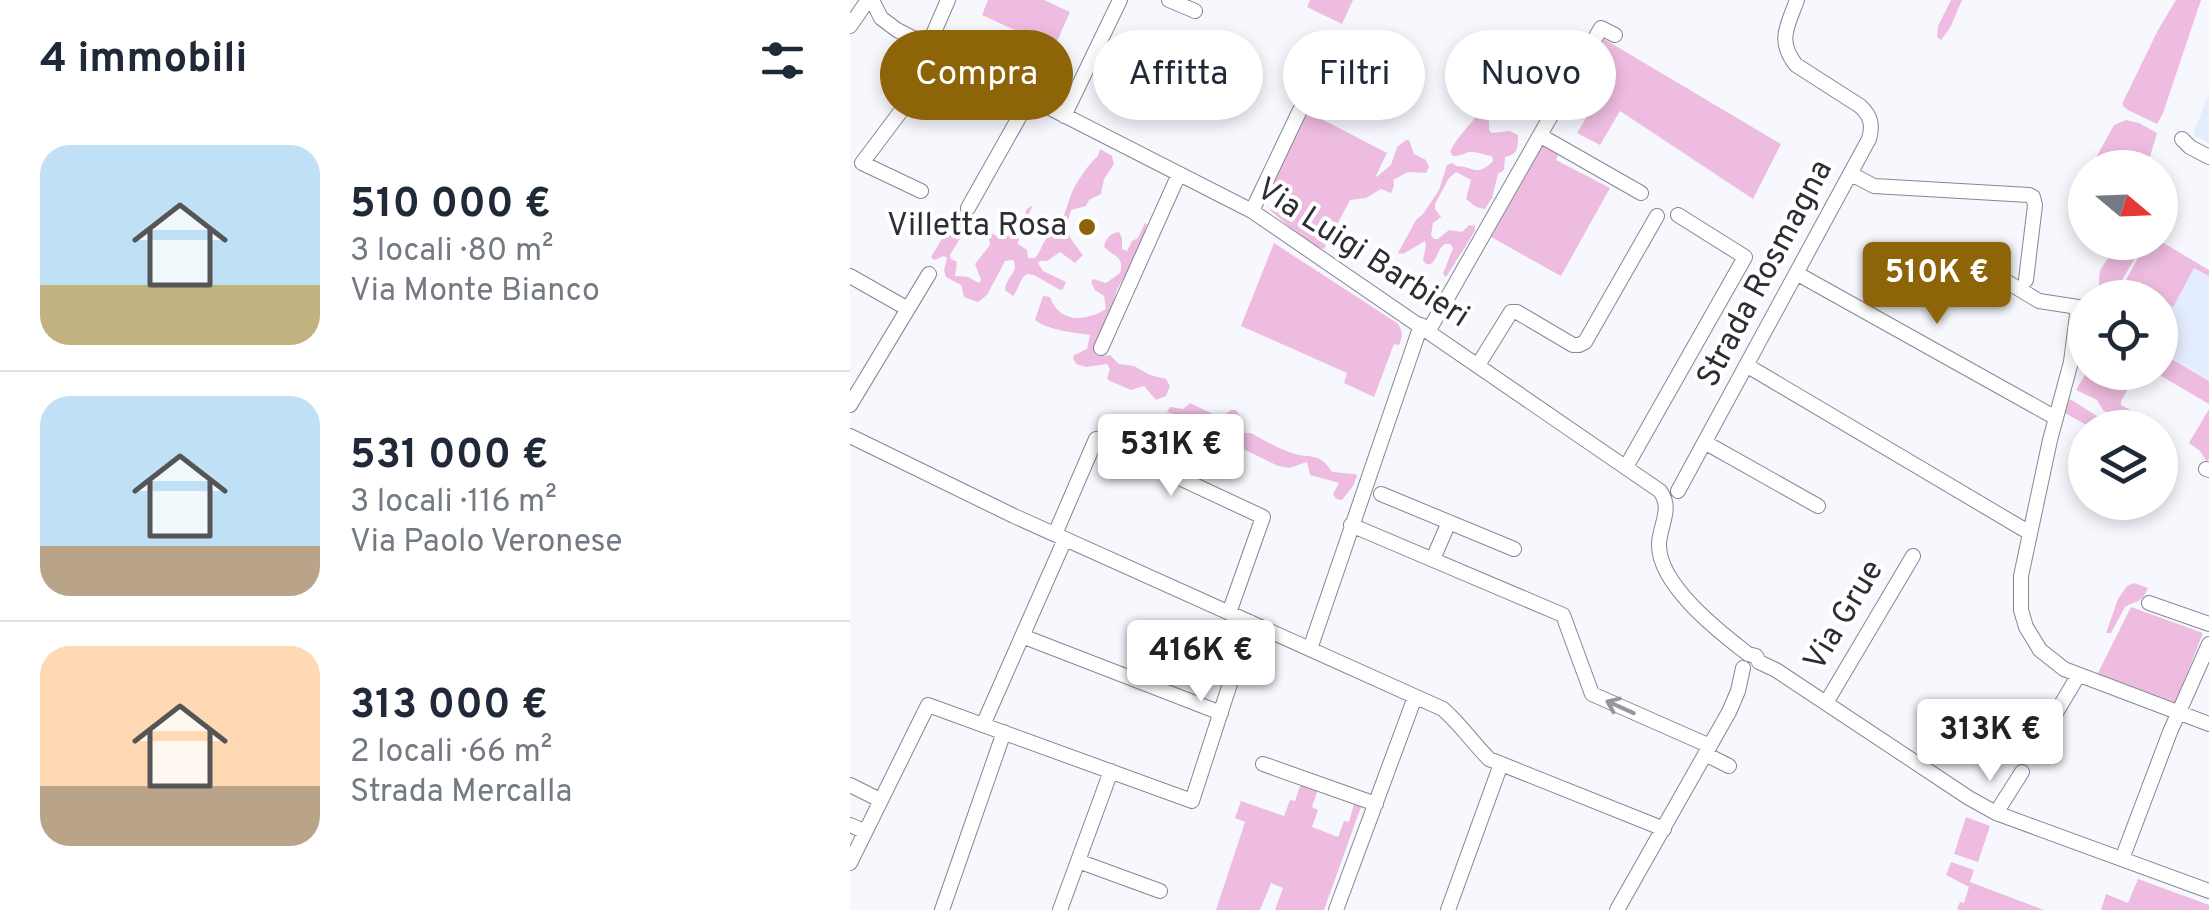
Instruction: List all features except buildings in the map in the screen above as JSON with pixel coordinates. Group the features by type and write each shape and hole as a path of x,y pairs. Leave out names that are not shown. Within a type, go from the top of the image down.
{"street":[{"path":"850,26 870,0"},
{"name":"Via Luigi Barbieri","path":"870,0 881,18 897,30"},
{"path":"939,30 948,0"},
{"path":"1073,97 1120,0"},
{"path":"1169,0 1195,11"},
{"name":"Strada Rosmagna","path":"1667,510 1870,139 1871,120 1860,106 1803,70 1784,48 1797,0"},
{"path":"894,120 862,162 922,191"},
{"path":"968,208 1018,120"},
{"name":"Via Luigi Barbieri","path":"1072,120 1252,212 1660,490"},
{"path":"1252,212 1295,120"},
{"path":"1310,649 1351,525 1425,328 1550,120"},
{"path":"1541,136 1641,193"},
{"path":"2182,138 2190,147 2209,156"},
{"path":"1100,348 1179,174"},
{"path":"1852,174 1874,186 2029,194 2035,205 2026,280"},
{"path":"1478,364 1511,312 1573,345 1585,342 1657,216"},
{"path":"1626,466 1745,257 1678,216"},
{"path":"1796,273 2056,418"},
{"path":"850,405 929,274"},
{"path":"1982,292 1994,274 2038,302 2078,307 2071,362 2019,594 2026,627 2040,650 2078,676 2209,724"},
{"path":"850,276 908,309"},
{"path":"1746,366 2030,533"},
{"path":"850,436 1060,537 1443,710 1464,728 1477,747 1500,764 1664,829"},
{"path":"983,725 1022,636 1096,439 1263,518 1228,613"},
{"path":"1706,442 1818,506"},
{"path":"1660,490 1678,491"},
{"path":"1660,490 1667,500 1658,547 1665,570 1750,664 1776,670 1996,813 2209,891"},
{"path":"1381,494 1514,550"},
{"path":"1438,561 1448,522"},
{"path":"1351,525 1563,615 1592,694 1708,750 1729,766"},
{"name":"Via Grue","path":"1826,703 1913,556"},
{"path":"2149,603 2209,624"},
{"path":"850,862 857,828 880,800 928,705 1192,801 1250,622"},
{"path":"1022,636 1221,713"},
{"path":"2122,860 2178,712 2209,644"},
{"path":"1617,910 1738,700 1750,664"},
{"path":"2044,733 2078,676"},
{"path":"1336,910 1415,698"},
{"path":"942,910 1004,732"},
{"path":"1263,764 1376,804"},
{"path":"1448,910 1500,764"},
{"path":"1060,910 1111,771"},
{"path":"1996,813 2022,772"},
{"path":"850,785 880,800"},
{"path":"1078,861 1160,891"}],"shaded area":[{"path":"988,0 1044,0 1070,12 1062,30 1015,30 982,15"},
{"path":"1310,0 1353,0 1342,24 1307,7"},
{"path":"1951,0 1962,0 1941,40 1937,37 1938,26"},
{"path":"2176,0 2201,0 2157,124 2128,110 2123,102"},
{"path":"1616,46 1781,144 1753,199 1620,111 1616,118"},
{"path":"2209,94 2209,143 2193,134"},
{"path":"1302,120 1323,120 1387,153 1375,178 1391,165 1397,147 1406,140 1429,167 1426,173 1408,172 1393,180 1391,193 1381,189 1366,198 1350,200 1324,249 1310,245 1270,210 1279,192 1268,187"},
{"path":"1473,120 1489,121 1492,133 1510,131 1518,135 1515,152 1505,157 1504,170 1498,174 1485,209 1466,199 1471,180 1456,172 1435,204 1441,217 1433,223 1434,239 1449,230 1462,232 1469,225 1475,226 1446,277 1443,274 1453,248 1450,244 1442,246 1431,264 1423,260 1425,241 1398,253 1439,190 1447,165 1479,170 1493,161 1492,156 1475,152 1453,156 1450,152"},
{"path":"1585,120 1615,120 1600,145 1577,133"},
{"path":"2126,120 2157,133 2152,150 2100,150 2114,125"},
{"path":"1543,144 1559,152 1556,160 1610,188 1561,276 1491,237"},
{"path":"1100,149 1112,156 1114,164 1104,179 1101,194 1086,206 1071,210 1068,224 1071,239 1083,255 1075,263 1060,252 1038,263 1043,271 1066,282 1063,289 1027,274 1013,296 1005,290 1015,264 1013,260 1005,261 987,295 978,302 964,297 961,285 946,277 947,258 931,257 966,204 965,217 971,226 1004,239 1021,224 1033,205 1018,244 1027,250 1028,258 1035,258 1060,222 1079,180","holes":["965,236 989,239 990,245 975,264 979,283 955,276 957,262 950,255 959,240"]},
{"path":"1145,223 1133,264 1117,289 1094,348 1119,364 1166,379 1170,386 1166,396 1156,400 1144,386 1131,390 1107,379 1107,364 1076,364 1074,355 1087,349 1090,335 1054,329 1035,320 1043,296 1050,297 1060,312 1073,318 1106,309 1104,296 1091,282 1093,279 1106,283 1120,273 1121,263 1104,247 1106,241 1119,232 1122,249 1127,251"},
{"path":"1274,243 1399,326 1399,345 1394,344 1374,397 1344,383 1347,373 1241,326"},
{"path":"2178,252 2209,270 2209,380 2178,362 2178,280 2126,280 2137,260 2178,260"},
{"path":"2178,252 2209,270 2209,276 2194,268 2178,298 2178,280 2126,280 2137,260 2178,260"},
{"path":"2107,260 2134,260 2122,280 2100,280"},
{"path":"2178,363 2209,381 2209,404 2178,386"},
{"path":"2076,390 2127,390 2121,405 2130,410 2103,410 2097,400"},
{"path":"2070,399 2087,410 2068,410 2068,415 2063,412"},
{"path":"1190,403 1221,418 1236,410 1245,433 1289,452 1318,458 1332,472 1355,474 1353,486 1342,500 1336,499 1333,494 1339,483 1310,475 1307,462 1289,468 1278,466 1231,443 1225,435 1200,422 1167,412 1170,407 1183,409"},
{"path":"2209,409 2209,459 2207,462 2189,443"},
{"path":"2134,583 2148,588 2141,599 2125,607 2111,633 2106,633 2118,599"},
{"path":"2131,607 2203,633 2175,704 2097,675"},
{"path":"1301,783 1318,789 1312,807 1318,810 1312,827 1338,837 1344,821 1349,822 1354,804 1361,807 1324,910 1275,910 1283,888 1271,883 1260,910 1216,910 1245,822 1235,818 1241,801 1284,816"},
{"path":"1966,817 1990,826 1978,862 1954,854"},
{"path":"1951,862 1974,870 1970,882 2044,910 1957,909 1960,902 1964,903 1969,887 1946,875"},
{"path":"2138,879 2209,905 2209,910 2101,910 2106,894 2128,903"}],"place":[{"name":"Villetta Rosa","path":"1087,227"}]}
